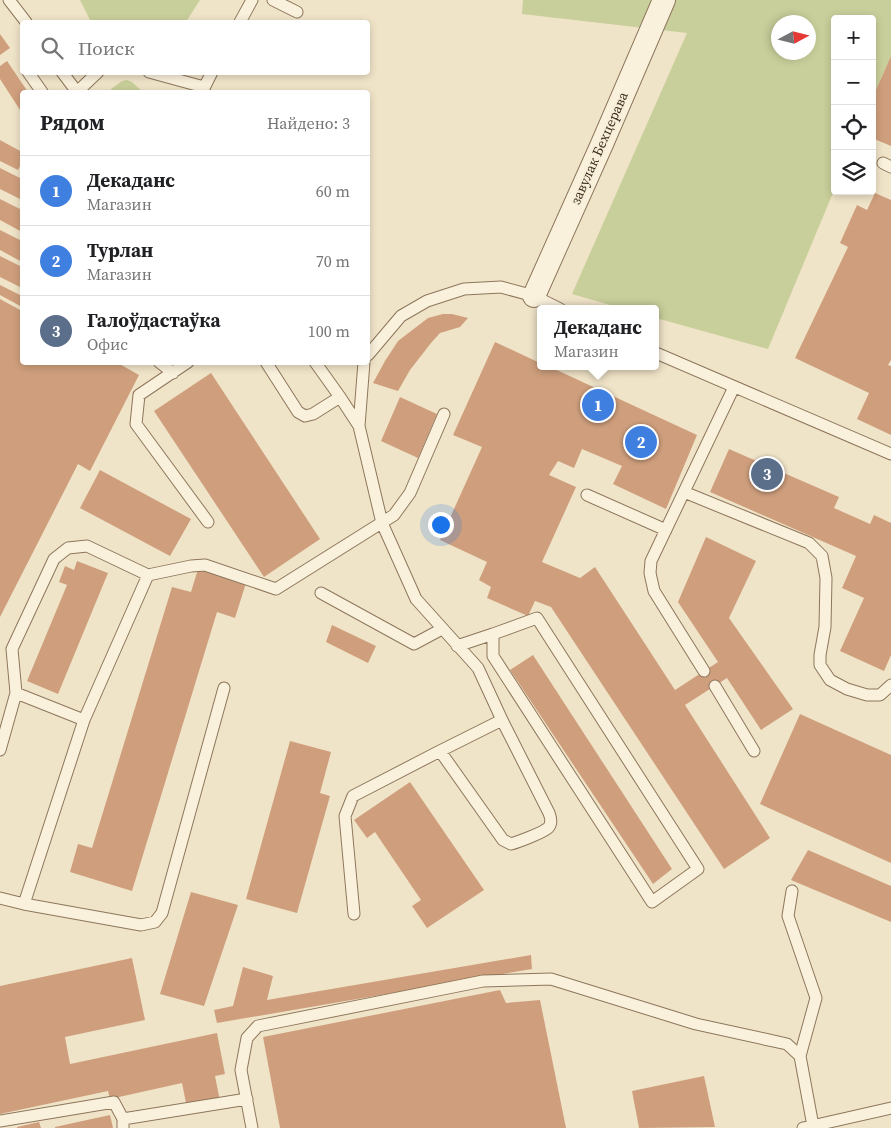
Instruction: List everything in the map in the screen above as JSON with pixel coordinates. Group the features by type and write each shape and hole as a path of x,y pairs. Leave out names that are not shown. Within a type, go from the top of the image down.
{"street":[{"name":"завулак Бехцерава","path":"534,296 664,0"}],"lane":[{"path":"9,0 24,20"},
{"path":"241,20 252,0"},
{"path":"273,0 298,12"},
{"path":"30,75 41,90"},
{"path":"64,75 76,90"},
{"path":"79,90 95,75"},
{"path":"158,75 203,90 210,75"},
{"path":"370,353 401,316 427,301 464,289 501,288 534,296 552,305"},
{"path":"659,354 891,454"},
{"path":"163,365 173,373"},
{"path":"184,365 139,395 136,424 208,522"},
{"path":"268,365 298,412 305,416 313,414 340,397"},
{"path":"317,365 359,426"},
{"path":"364,365 359,426 382,523 416,600 478,668 549,813 551,820 548,828 520,842 511,844 503,840 440,751"},
{"path":"704,670 654,591 650,573 650,561 734,386"},
{"path":"0,750 16,693 12,649 54,559 68,548 87,546 148,575 205,565 276,589 394,515 410,493 444,414"},
{"path":"684,492 809,543 822,556 826,578 825,628 820,665 830,680 847,689 880,695 891,685"},
{"path":"587,495 666,530"},
{"path":"24,904 84,720 148,575"},
{"path":"321,593 414,644 442,629"},
{"path":"458,646 537,618 698,869 652,902 493,656 493,634"},
{"path":"715,686 754,751"},
{"path":"0,898 141,925 155,922 162,913 224,688"},
{"path":"16,693 84,720"},
{"path":"354,914 345,816 353,796 502,720"},
{"path":"792,891 788,916 816,998 800,1056 808,1127 891,1108"},
{"path":"252,1128 241,1070 247,1038 258,1026 483,981 551,979 696,1024 787,1044 800,1056"},
{"path":"0,1120 114,1102 123,1124 247,1099"}],"green space":[{"path":"80,0 200,0 187,20 90,20"},
{"path":"523,0 891,0 891,56 876,90 876,15 831,15 832,195 768,349 659,319 659,305 610,305 572,294 687,33 522,14"},
{"path":"122,81 132,82 141,90 112,90"}],"building":[{"path":"0,34 10,48 0,55"},
{"path":"891,56 891,146 876,140 876,90"},
{"path":"7,61 27,90 20,90 20,110 0,79 0,66"},
{"path":"0,140 20,151 20,166 18,170 0,161"},
{"path":"0,168 20,178 20,199 0,189"},
{"path":"876,193 891,200 891,360 888,365 891,366 891,435 857,419 869,393 795,358 848,247 840,243 857,205 867,210"},
{"path":"0,199 20,209 20,231 0,220"},
{"path":"0,230 20,240 20,261 0,250"},
{"path":"0,256 20,266 20,287 0,277"},
{"path":"0,285 20,295 20,306 0,295"},
{"path":"0,299 20,310 20,365 121,365 139,375 90,471 78,464 0,617"},
{"path":"443,314 468,318 460,327 440,333 410,370 398,391 373,383 398,341 428,318"},
{"path":"495,342 537,362 537,370 557,370 697,435 666,509 613,484 622,466 582,449 574,468 558,461 549,475 576,487 542,562 580,578 595,567 675,690 718,662 678,602 706,537 756,561 729,618 793,709 761,730 727,678 685,705 770,838 724,869 551,607 535,601 528,616 487,598 491,587 479,580 487,562 440,540 482,447 453,435"},
{"path":"211,373 320,539 264,577 154,411"},
{"path":"400,397 437,414 418,458 381,441"},
{"path":"729,449 839,497 834,508 870,524 874,515 891,523 891,655 884,671 840,651 864,598 842,588 856,556 710,492"},
{"path":"100,470 191,519 170,556 80,508"},
{"path":"77,561 108,573 58,694 27,681 67,585 59,582 65,566 74,570"},
{"path":"198,569 246,583 235,618 217,612 132,891 70,872 78,844 92,848 172,587 191,592"},
{"path":"332,625 376,646 368,663 326,642"},
{"path":"533,655 672,869 653,884 510,670"},
{"path":"800,714 891,755 891,863 760,804"},
{"path":"290,741 331,752 320,793 330,796 297,913 246,899"},
{"path":"410,782 484,890 427,928 412,906 421,900 375,832 367,838 354,820"},
{"path":"808,850 891,886 891,922 791,880"},
{"path":"191,892 238,905 204,1006 160,994"},
{"path":"531,955 532,969 217,1023 214,1010 233,1006 243,967 273,976 267,1000"},
{"path":"132,958 145,1020 65,1037 70,1064 217,1033 225,1074 215,1076 220,1101 187,1108 182,1083 110,1099 108,1091 0,1114 0,986"},
{"path":"500,990 506,1003 540,1000 566,1128 280,1128 263,1037"},
{"path":"704,1076 715,1127 639,1128 632,1091"},
{"path":"110,1115 113,1128 55,1128 55,1127"},
{"path":"39,1122 41,1128 17,1128 17,1127"}],"place":[{"name":"Декаданс","path":"598,405"},
{"name":"Турлан","path":"641,442"},
{"name":"Галоўдастаўка","path":"767,474"}]}
